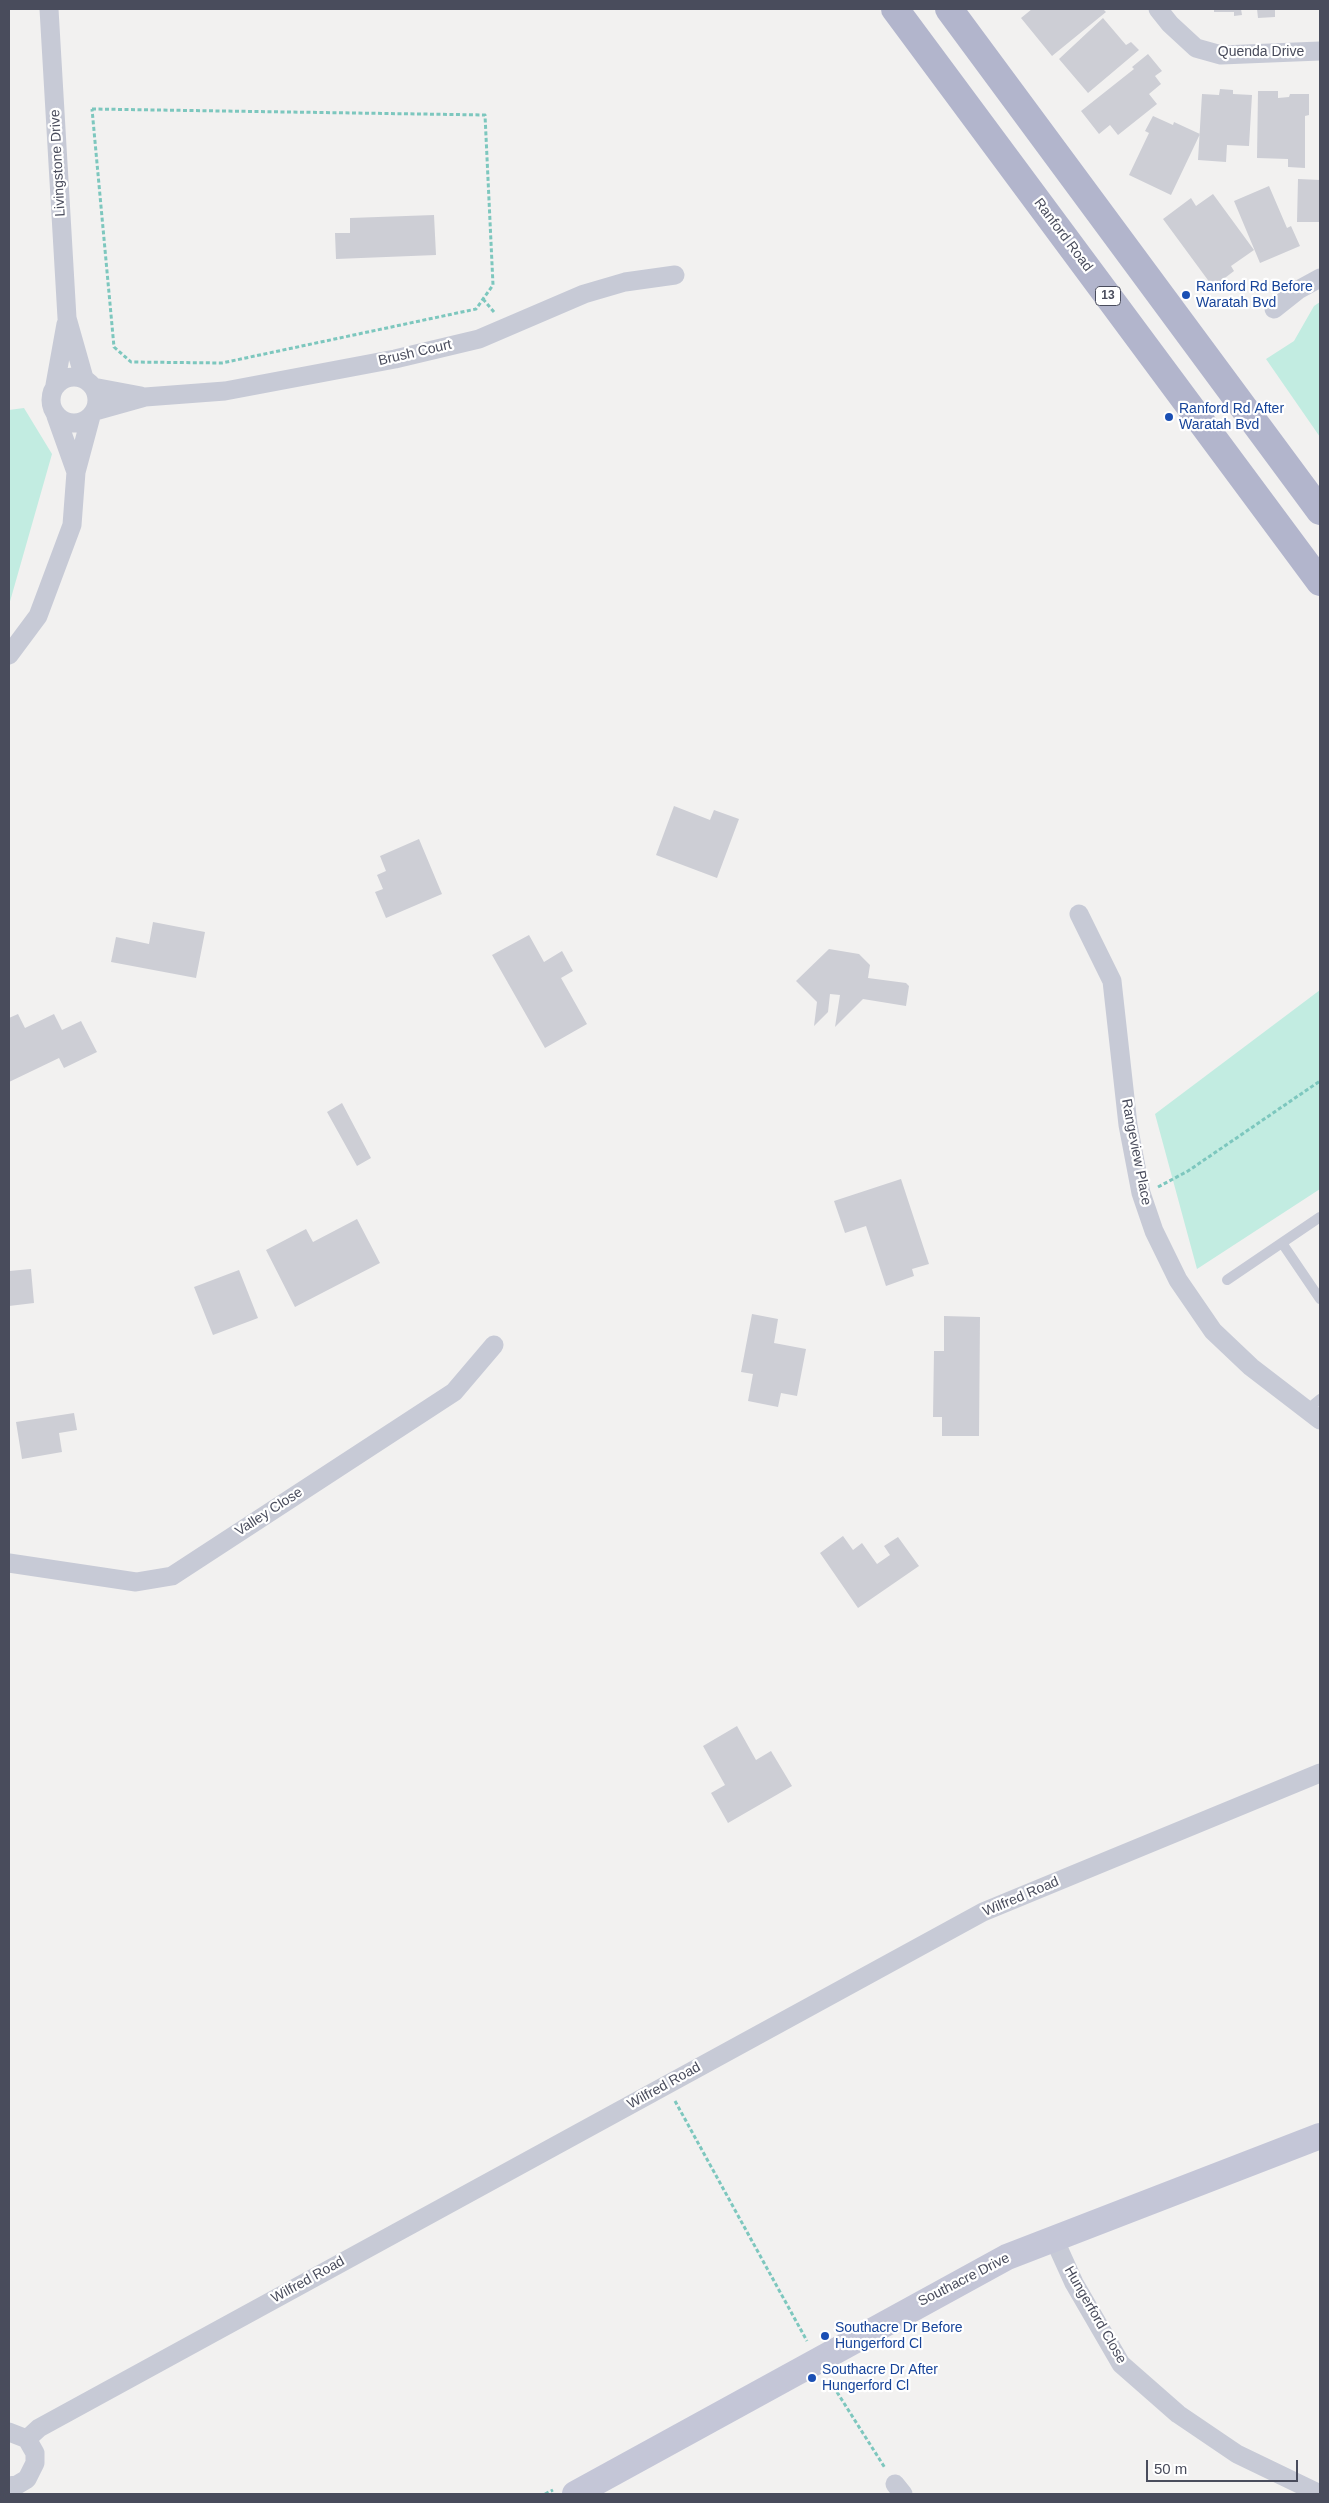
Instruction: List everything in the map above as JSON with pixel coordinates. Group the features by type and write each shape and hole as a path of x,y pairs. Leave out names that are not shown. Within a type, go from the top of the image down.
{"main road":[{"name":"Ranford Road","path":"895,9 1320,582"},
{"path":"949,9 1320,511"}],"street":[{"name":"Livingstone Drive","path":"49,9 67,318 55,385"},
{"name":"Quenda Drive","path":"1158,9 1170,24 1196,48 1221,55 1320,51"},
{"name":"Brush Court","path":"93,414 145,397 225,391 395,359 478,339 584,294 625,282 675,275"},
{"path":"1274,309 1298,290 1320,278"},
{"name":"Livingstone Drive","path":"67,318 89,382"},
{"path":"9,655 38,616 72,524 76,472 97,394 89,382 74,376 63,378 55,385 51,401 76,472"},
{"name":"Brush Court","path":"89,382 145,397"},
{"path":"56,416 64,422 74,424 83,422 93,414"},
{"name":"Rangeview Place","path":"1079,914 1112,981 1128,1125 1141,1193 1154,1231 1178,1280 1213,1331 1251,1367 1316,1409"},
{"name":"Valley Close","path":"9,1563 136,1582 172,1576 454,1392 494,1345"},
{"name":"Wilfred Road","path":"27,2439 39,2428 983,1912 1320,1773"},
{"name":"Southacre Drive","path":"575,2494 1007,2257 1054,2241 1320,2136"},
{"name":"Hungerford Close","path":"1054,2241 1074,2283 1121,2364 1178,2414 1237,2454 1320,2494"},
{"path":"9,2432 27,2439 35,2453 35,2463 27,2479 17,2485 9,2486"}],"lane":[{"path":"1227,1280 1320,1216"},
{"path":"1282,1243 1320,1299"}],"path":[{"path":"92,109 485,114 493,285 476,310 222,363 131,362 114,347 92,109"},
{"path":"1141,1193 1167,1183 1188,1170 1320,1081"},
{"path":"667,2085 817,2360 899,2489"}],"green space":[{"path":"1320,302 1320,437 1266,359 1294,341 1314,306"},
{"path":"24,408 52,454 9,605 9,410"},
{"path":"1320,990 1320,1189 1197,1269 1155,1114"}],"building":[{"path":"1032,9 1103,9 1106,12 1052,56 1021,18"},
{"path":"1214,9 1241,9 1242,15 1234,16 1234,12 1214,12"},
{"path":"1257,9 1275,9 1275,17 1258,18"},
{"path":"1103,18 1126,45 1131,42 1139,50 1088,93 1059,59"},
{"path":"1148,54 1162,71 1155,76 1161,84 1149,94 1157,104 1118,135 1110,125 1099,134 1081,111 1134,69 1132,67"},
{"path":"1220,89 1233,90 1233,94 1252,95 1249,146 1227,145 1226,162 1198,160 1202,94 1219,95"},
{"path":"1258,91 1278,91 1278,98 1289,97 1290,94 1309,94 1309,115 1305,116 1305,168 1288,167 1288,159 1257,158"},
{"path":"1153,116 1173,125 1174,122 1200,134 1171,195 1129,175 1149,133 1145,131"},
{"path":"1298,179 1320,180 1320,222 1297,222"},
{"path":"1269,186 1287,228 1291,226 1300,246 1260,263 1234,201"},
{"path":"1213,194 1254,250 1231,266 1234,271 1213,287 1163,219 1191,198 1196,206"},
{"path":"434,215 436,255 336,259 335,233 350,233 350,218"},
{"path":"674,806 710,820 714,810 739,819 717,878 656,855"},
{"path":"419,839 442,894 386,918 375,892 383,889 377,875 386,871 380,856"},
{"path":"153,922 205,932 196,978 111,962 116,937 149,944"},
{"path":"529,935 544,962 562,951 573,971 561,978 587,1024 545,1048 492,955"},
{"path":"829,949 859,954 870,965 868,978 906,983 909,986 906,1006 863,999 835,1027 840,995 830,994 828,1012 814,1026 817,1002 796,981"},
{"path":"18,1014 25,1028 54,1014 62,1030 81,1021 97,1052 64,1068 59,1058 9,1082 9,1018"},
{"path":"342,1103 371,1158 357,1166 327,1112"},
{"path":"901,1179 929,1264 912,1269 914,1276 886,1286 866,1226 845,1233 834,1201"},
{"path":"357,1219 380,1263 295,1307 266,1250 306,1229 313,1242"},
{"path":"31,1269 34,1303 9,1306 9,1271"},
{"path":"239,1270 258,1318 213,1335 194,1287"},
{"path":"752,1314 778,1319 774,1343 806,1349 797,1396 781,1393 778,1407 748,1401 753,1374 741,1372"},
{"path":"944,1316 980,1317 979,1436 942,1436 942,1417 933,1417 934,1351 944,1351"},
{"path":"74,1413 77,1430 59,1433 62,1452 22,1459 16,1422"},
{"path":"843,1536 853,1550 862,1543 877,1564 890,1555 884,1546 898,1537 919,1566 858,1608 820,1553"},
{"path":"737,1726 756,1760 771,1751 792,1786 728,1823 711,1793 725,1785 703,1746"}],"place":[{"name":"Ranford Rd Before Waratah Bvd","path":"1186,295"},
{"name":"Ranford Rd After Waratah Bvd","path":"1169,417"},
{"name":"Southacre Dr Before Hungerford Cl","path":"825,2336"},
{"name":"Southacre Dr After Hungerford Cl","path":"812,2378"}]}
